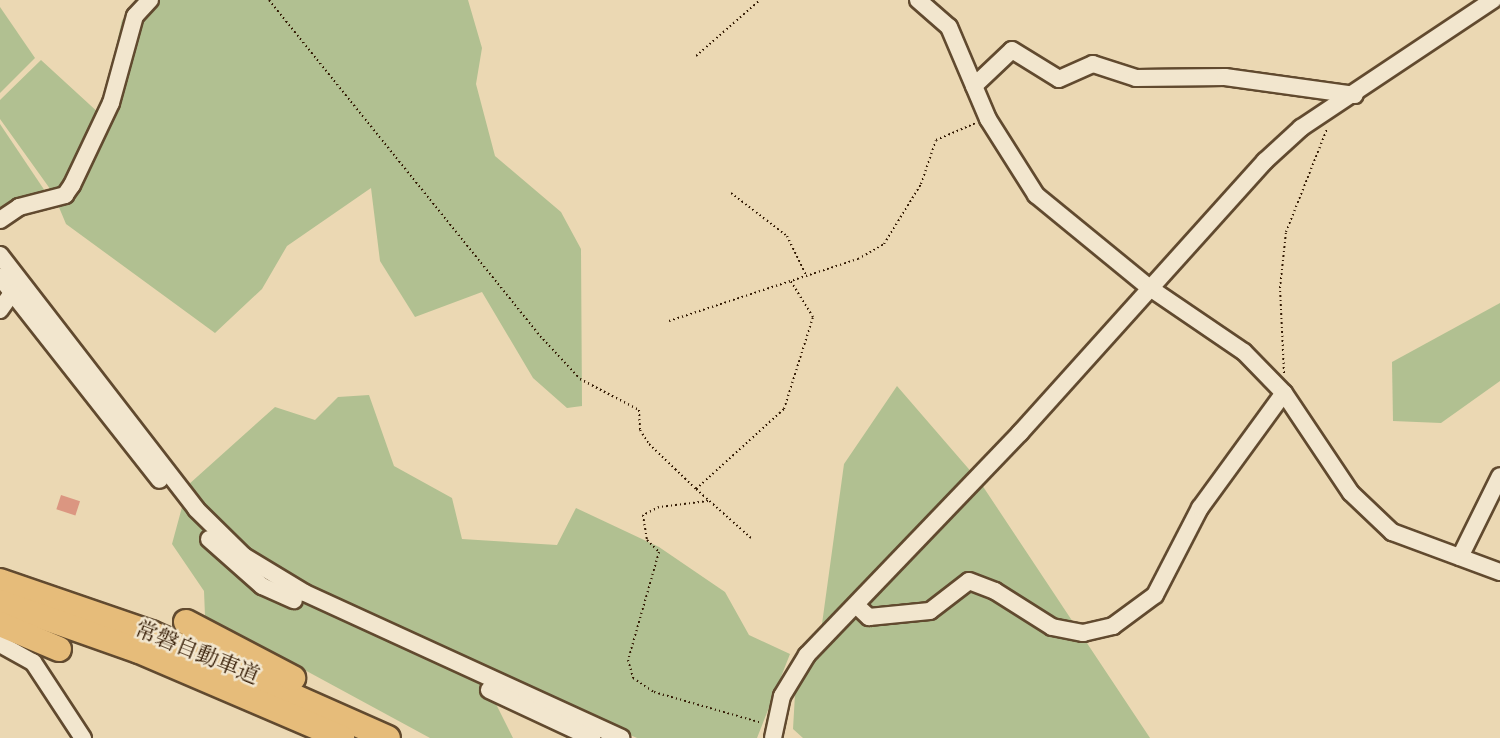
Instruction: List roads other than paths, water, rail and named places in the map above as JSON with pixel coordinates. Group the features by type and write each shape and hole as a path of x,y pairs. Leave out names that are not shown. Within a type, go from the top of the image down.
{"highway":[{"name":"常磐自動車道","path":"0,581 151,633 388,738"},
{"name":"常磐自動車道","path":"0,602 161,660 342,738"},
{"path":"186,622 396,738"},
{"path":"0,624 59,649"}],"street":[{"path":"0,220 19,207 65,195 72,185 111,103 135,16 150,0"},
{"path":"918,0 949,27 986,115 1036,195 1147,286 1244,352 1284,393 1319,451 1392,532 1500,572"},
{"path":"789,738 773,733 794,672 1020,433 1147,286 1265,161 1335,105 1355,95 1493,0"},
{"path":"974,86 1012,50 1059,79 1094,64 1136,78 1225,77 1355,95"},
{"path":"0,255 196,508 244,556 305,594 621,738"},
{"path":"0,277 188,516 237,568 262,586 592,738"},
{"path":"0,310 12,293"},
{"path":"856,605 869,617 930,611 969,581 1070,632 1097,632 1123,621 1155,595 1200,508 1284,393"},
{"path":"1460,557 1500,476"},
{"path":"0,644 33,662 83,738"}]}
